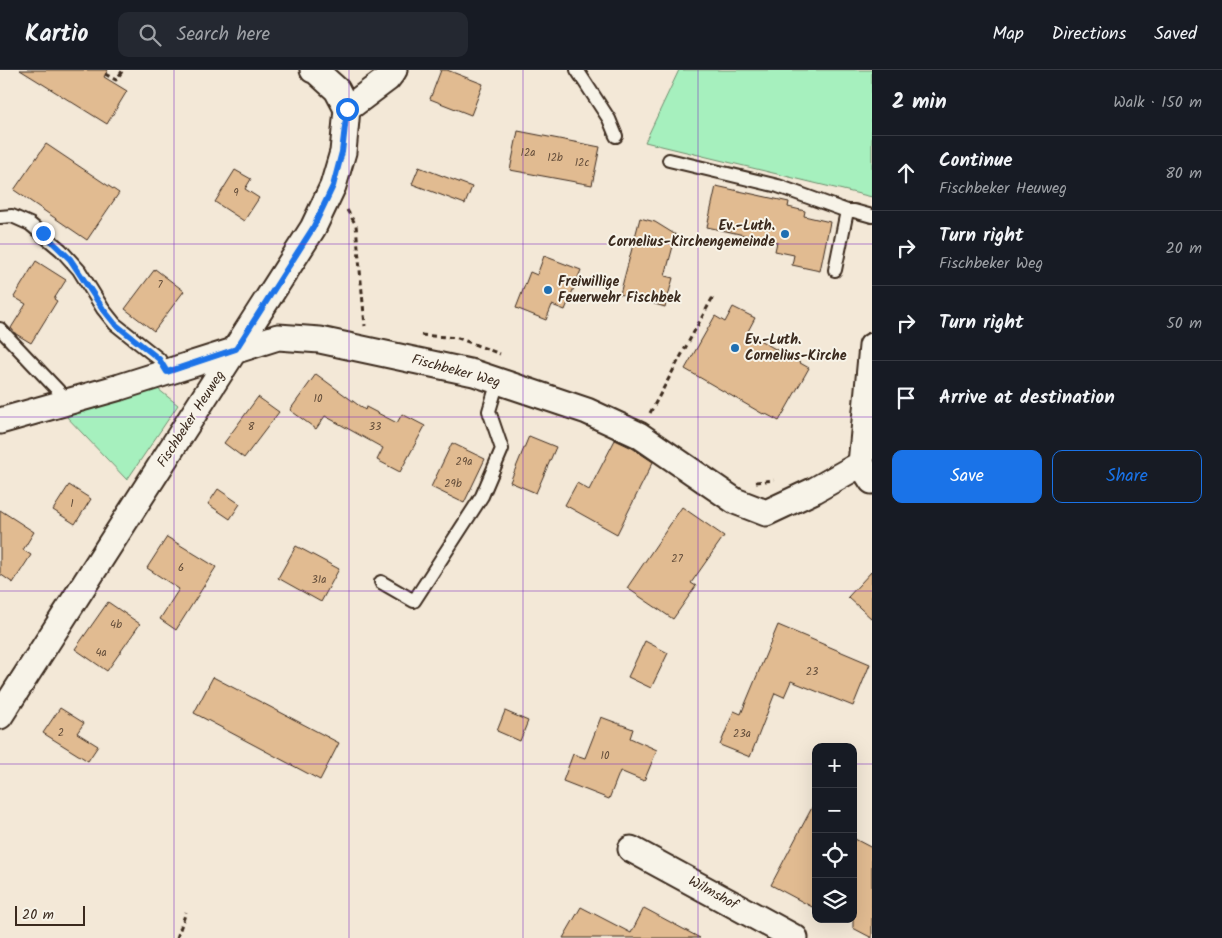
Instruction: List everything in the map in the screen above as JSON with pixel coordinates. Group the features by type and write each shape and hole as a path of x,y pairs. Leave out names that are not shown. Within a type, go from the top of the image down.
{"street":[{"path":"312,70 316,71 337,90 347,109 386,79 394,70"},
{"name":"Fischbeker Heuweg","path":"0,716 313,228 333,186 342,152 347,109"},
{"name":"Fischbeker Weg","path":"0,421 69,402 278,337 320,340 474,373 587,411 639,435 735,502 766,513 814,490 866,473"},
{"path":"866,473 872,346"},
{"name":"Wilmshof","path":"631,849 795,938"}],"lane":[{"path":"577,70 605,113 616,136"},
{"path":"669,160 778,186 847,211 872,216"},
{"path":"834,270 847,211"},
{"path":"0,217 12,216 30,224 62,250 79,270 103,309 115,324 159,359 167,372"},
{"path":"0,329 69,402"},
{"path":"381,582 414,601 482,496 502,449 488,411 498,381"}],"path":[{"path":"105,74 116,80 123,70"},
{"path":"333,186 356,225 366,333"},
{"path":"639,435 714,295"},
{"path":"177,938 186,912"}],"green space":[{"path":"679,70 872,70 872,197 645,142"},
{"path":"158,389 178,405 127,480 64,414"}],"building":[{"path":"20,70 108,70 104,77 127,91 107,124"},
{"path":"441,70 447,70 483,84 471,115 430,99"},
{"path":"518,131 600,147 592,185 510,170"},
{"path":"46,144 119,193 87,240 14,190"},
{"path":"419,167 472,187 465,204 412,184"},
{"path":"235,170 251,179 245,189 259,198 244,221 215,202"},
{"name":"Ev.-Luth. Cornelius-Kirchengemeinde","path":"716,186 789,202 788,207 805,211 804,216 830,222 820,271 792,265 794,255 775,251 777,242 707,227"},
{"path":"640,218 655,222 676,235 665,276 673,278 665,307 620,294"},
{"name":"Freiwillige Feuerwehr Fischbek","path":"544,256 581,270 565,310 552,305 546,320 516,308 530,272 537,275"},
{"path":"36,261 66,280 54,299 57,301 31,343 16,334 11,328 26,304 14,297"},
{"path":"155,269 184,291 154,331 125,309"},
{"name":"Ev.-Luth. Cornelius-Kirche","path":"733,307 755,318 747,333 809,368 779,421 763,414 685,369 715,316 725,322"},
{"path":"316,374 365,410 366,407 397,423 402,414 425,426 400,472 377,460 383,448 325,416 316,429 290,410"},
{"path":"258,397 279,412 244,458 224,443"},
{"path":"529,436 556,447 536,493 510,482"},
{"path":"615,440 632,448 653,462 617,534 565,505 577,483 589,490"},
{"path":"452,443 485,459 464,503 431,487"},
{"path":"69,485 91,499 75,524 53,510"},
{"path":"218,489 240,504 230,519 208,504"},
{"path":"682,507 724,536 691,583 696,586 673,619 627,588"},
{"path":"0,510 34,532 23,550 31,555 13,583 0,574"},
{"path":"167,537 216,567 176,630 160,619 179,589 147,568"},
{"path":"296,546 339,569 321,602 278,578"},
{"path":"872,571 872,619 848,597"},
{"path":"108,602 140,624 107,671 75,649"},
{"path":"778,625 870,664 853,706 791,681 784,697 775,693 750,757 720,745 734,711 741,714"},
{"path":"645,641 668,653 651,688 628,677"},
{"path":"213,677 339,743 320,780 194,713"},
{"path":"60,708 84,723 77,733 98,746 88,761 43,733"},
{"path":"505,711 528,721 520,741 497,731"},
{"path":"601,717 633,729 630,738 657,750 644,781 620,771 609,799 563,781 573,754 585,758"},
{"path":"812,808 812,907 771,885"},
{"path":"857,840 872,848 872,938 853,928 853,923 857,923"},
{"path":"581,907 631,933 644,908 700,938 563,938"}],"place":[{"name":"Ev.-Luth. Cornelius-Kirchengemeinde","path":"785,234"},
{"name":"Freiwillige Feuerwehr Fischbek","path":"548,290"},
{"name":"Ev.-Luth. Cornelius-Kirche","path":"735,348"}],"route":[{"path":"43,233 62,250 79,270 103,309 115,324 156,356 167,372 236,349 313,228 333,186 342,152 347,109"}]}
